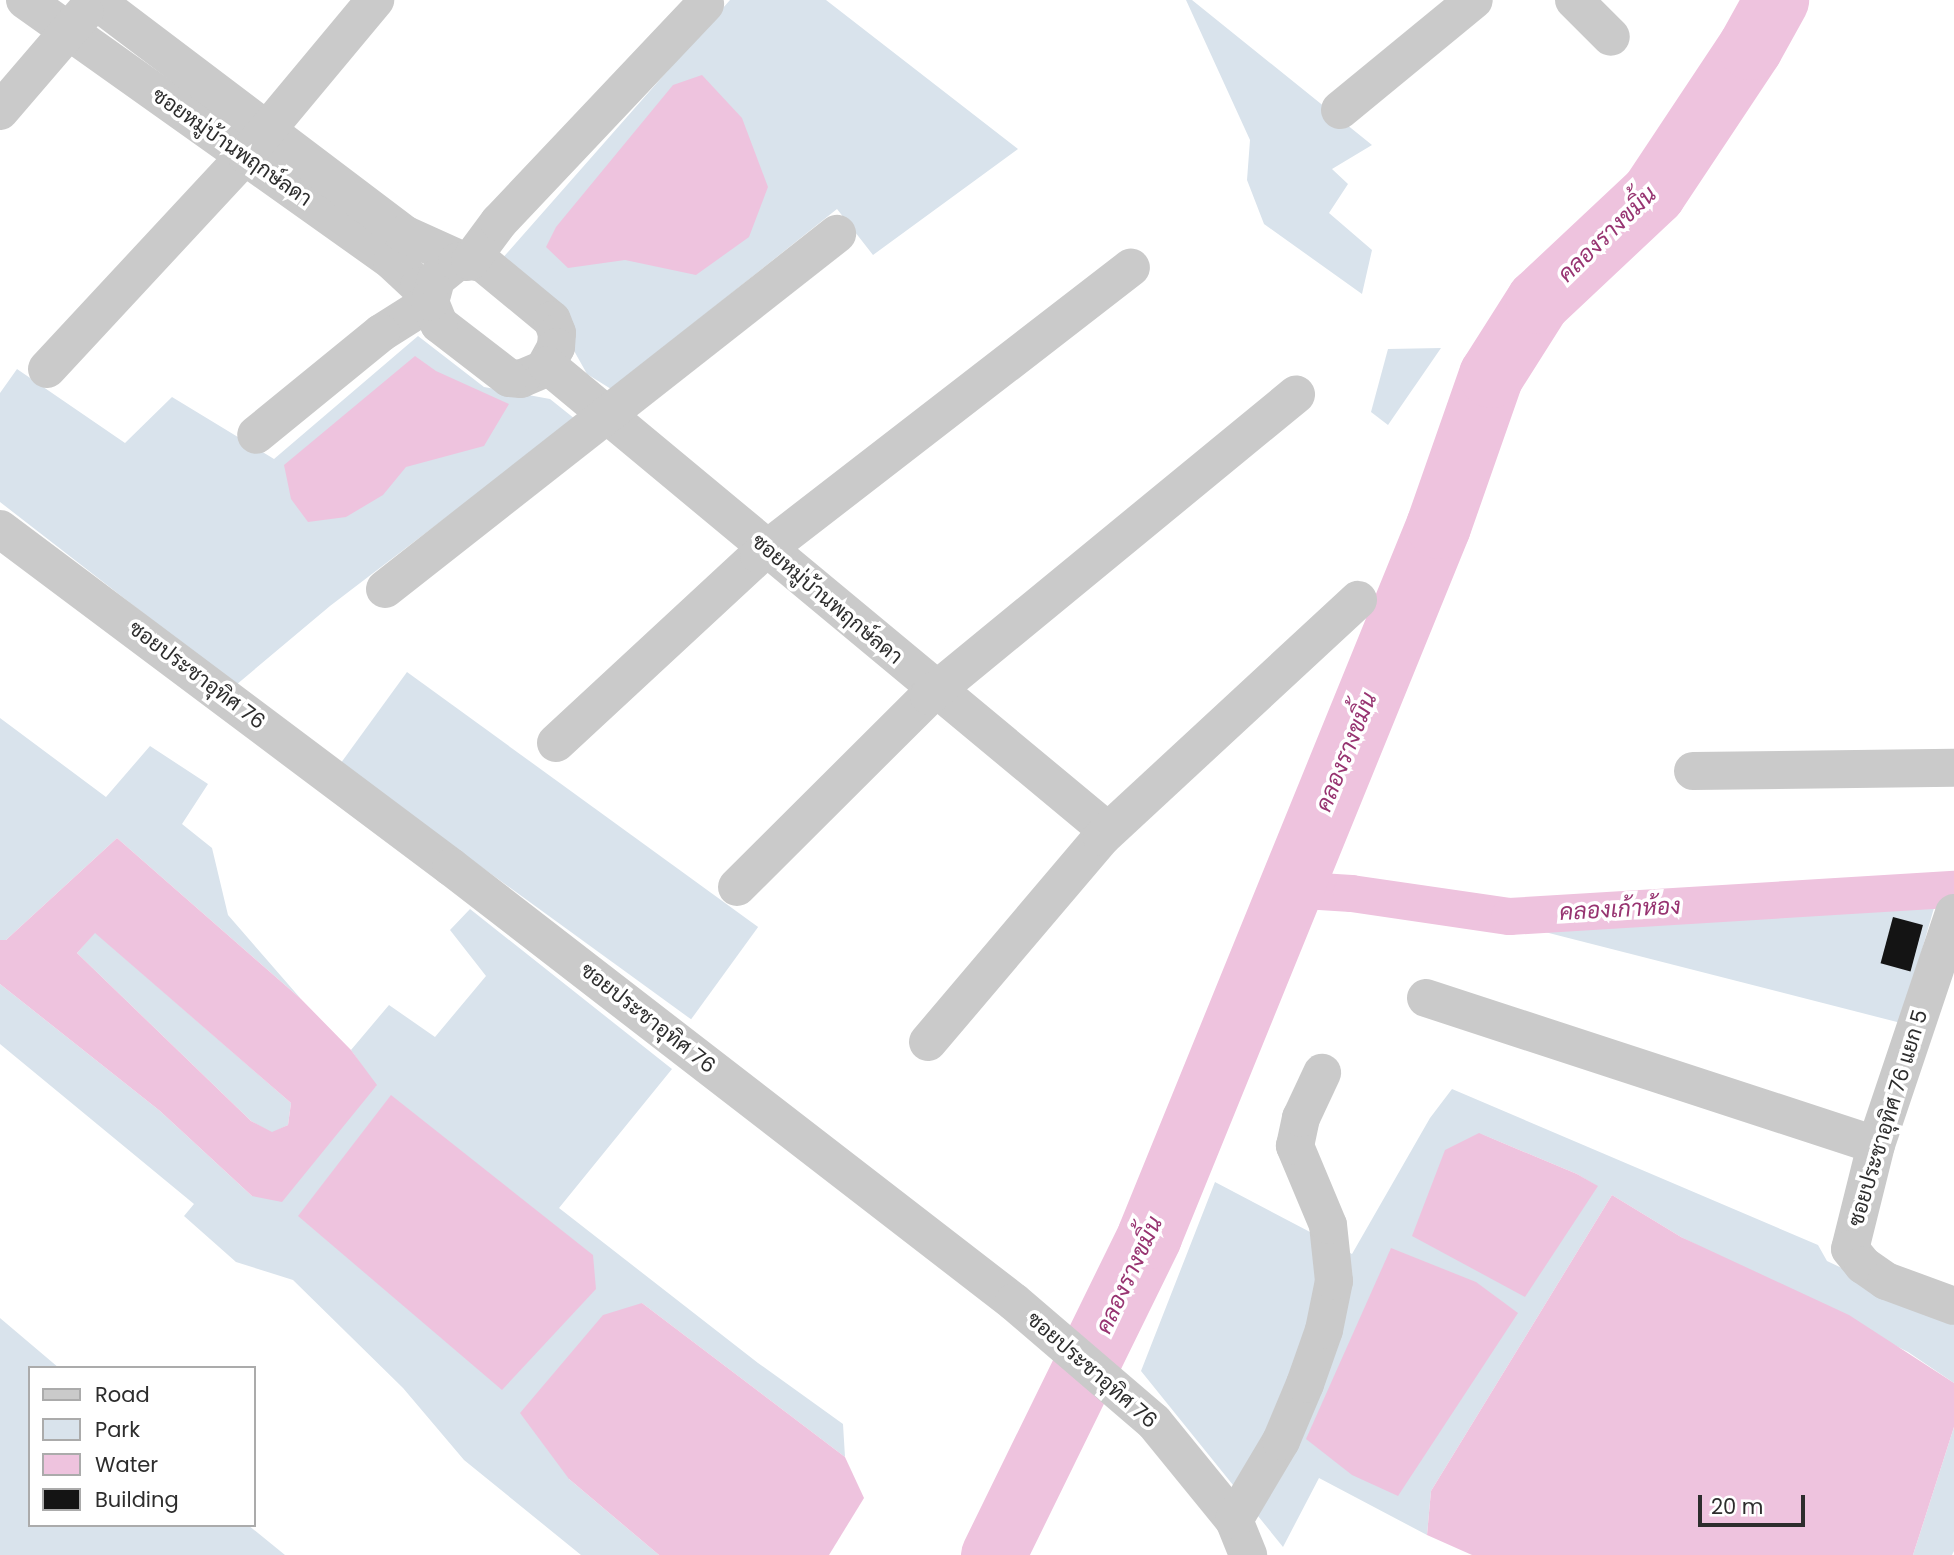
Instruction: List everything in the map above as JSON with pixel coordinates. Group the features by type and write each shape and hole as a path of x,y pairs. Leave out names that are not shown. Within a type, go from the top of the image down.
{"street":[{"name":"ซอยหมู่บ้านพฤกษ์ลดา","path":"26,0 68,32 258,142 404,234 468,261 483,263 552,320 557,333 556,347 547,365 533,376 509,377 439,324 430,302 419,286 393,261 258,142 95,0"},
{"path":"0,111 95,0"},
{"path":"47,369 258,142 375,0"},
{"path":"1340,110 1474,0"},
{"path":"1574,0 1611,37"},
{"path":"256,435 381,334 430,302 436,279 446,269 468,261 499,222 705,4"},
{"path":"385,589 837,234"},
{"path":"556,743 767,549 1131,268"},
{"name":"ซอยหมู่บ้านพฤกษ์ลดา","path":"547,365 1108,831"},
{"path":"737,887 937,690 1296,394"},
{"name":"ซอยประชาอุทิศ 76","path":"0,529 579,964 1048,1330 1154,1422 1234,1520 1248,1555"},
{"path":"928,1042 1108,831 1359,600"},
{"path":"1693,771 1954,768"},
{"name":"ซอยประชาอุทิศ 76 แยก 5","path":"1954,914 1945,967 1876,1145 1850,1249 1863,1265 1886,1281 1954,1307"},
{"path":"1426,998 1876,1145"},
{"path":"1234,1520 1281,1441 1305,1384 1324,1330 1334,1281 1328,1225 1295,1146 1301,1118 1322,1073"}],"green space":[{"path":"730,0 826,0 1018,149 873,255 837,209 611,389 587,374 568,340 500,261"},
{"path":"1186,0 1192,0 1372,145 1332,169 1348,184 1329,213 1372,250 1362,294 1264,224 1247,180 1250,140"},
{"path":"418,336 484,387 550,399 575,419 330,606 236,685 0,502 0,393 17,369 125,443 172,397 274,459"},
{"path":"1441,348 1388,425 1371,412 1388,349"},
{"path":"407,672 758,927 691,1019 340,764"},
{"path":"0,718 106,797 150,746 208,784 182,824 212,848 228,915 301,999 117,838 6,940 0,940"},
{"path":"1938,894 1901,1023 1541,931 1556,925"},
{"path":"470,909 672,1069 559,1208 758,1363 843,1424 845,1457 642,1303 569,1479 659,1555 581,1555 464,1460 403,1388 293,1280 236,1262 184,1216 194,1204 0,1044 0,984 160,1111 252,1196 376,1086 351,1050 389,1005 435,1037 486,976 450,930"},
{"path":"95,932 291,1103 288,1125 272,1133 251,1121 77,953"},
{"path":"1452,1089 1818,1245 1827,1261 1954,1321 1954,1383 1908,1352 1681,1237 1612,1195 1431,1491 1427,1535 1319,1478 1283,1547 1141,1371 1215,1182 1352,1254 1430,1118","holes":["1479,1133 1577,1174 1597,1186"]},
{"path":"0,1318 57,1366 28,1366 28,1527 250,1527 285,1555 0,1555"},
{"path":"1954,1427 1954,1551 1952,1555 1913,1555"}],"water":[{"path":"702,75 742,118 768,187 749,237 696,275 625,260 568,268 546,247 556,227 673,85"},
{"path":"415,356 436,371 509,404 484,446 406,467 383,495 346,517 308,522 291,499 284,465"},
{"path":"117,838 301,999 351,1050 377,1085 282,1202 252,1196 160,1111 0,984 0,940 6,940","holes":["95,933 291,1103 288,1125 272,1132 251,1121 77,953"]},
{"path":"391,1095 593,1255 596,1289 502,1390 298,1216"},
{"path":"1479,1133 1577,1174 1598,1186 1525,1297 1412,1236 1445,1150"},
{"path":"1612,1195 1681,1237 1849,1315 1954,1383 1954,1427 1913,1555 1472,1555 1427,1535 1431,1491"},
{"path":"1391,1248 1476,1282 1518,1313 1398,1496 1352,1475 1306,1439"},
{"path":"642,1303 845,1457 864,1498 829,1555 659,1555 569,1479 520,1413 603,1315"}],"building":[{"path":"1893,917 1923,925 1911,971 1881,963"}],"waterway":[{"name":"คลองรางขมิ้น","path":"993,1555 1149,1236 1438,526 1491,375 1538,301 1653,193 1750,47 1776,0"},
{"name":"คลองเก้าห้อง","path":"1288,889 1351,893 1509,916 1954,889"}]}
